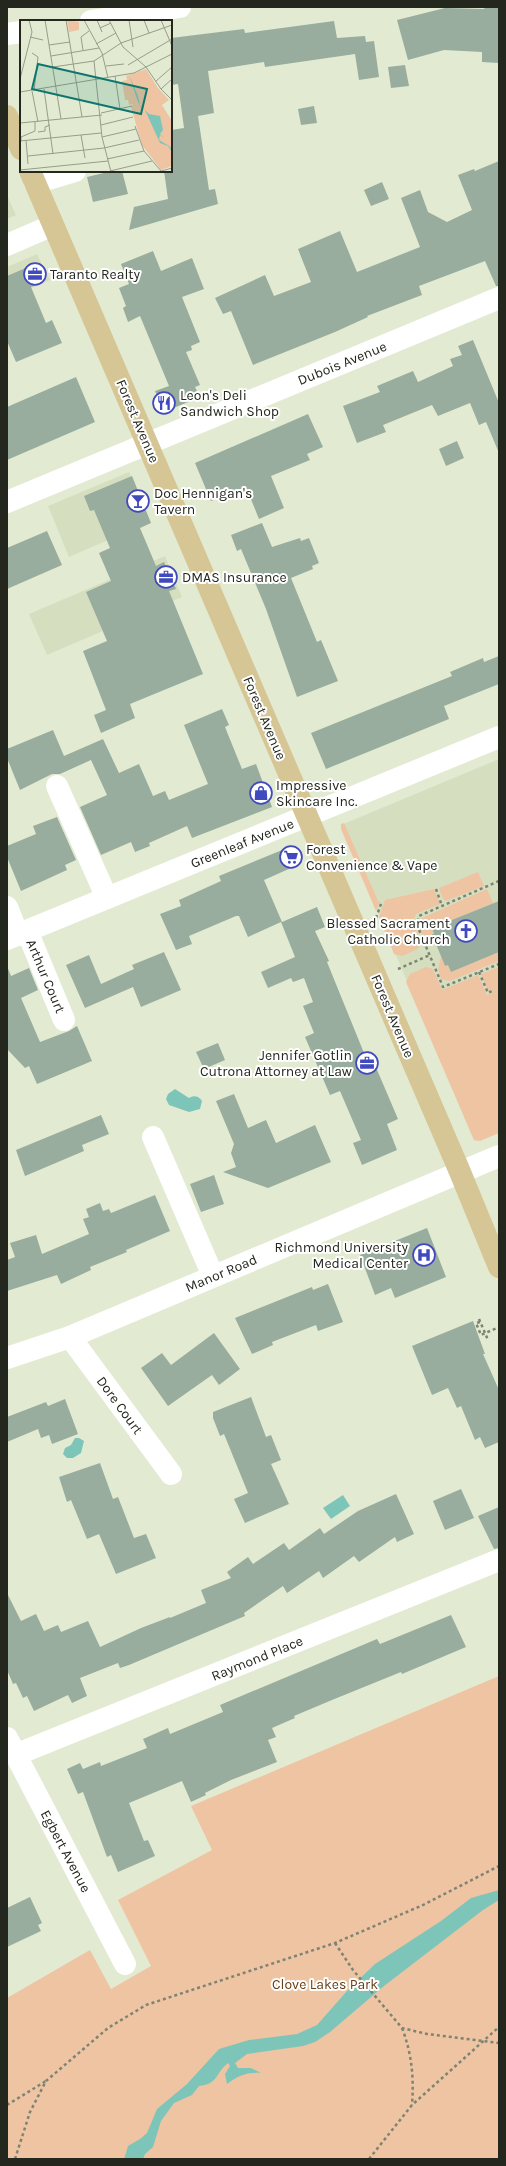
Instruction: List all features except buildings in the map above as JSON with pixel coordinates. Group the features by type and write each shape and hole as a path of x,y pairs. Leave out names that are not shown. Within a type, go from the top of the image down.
{"main road":[{"path":"7,116 20,147"},
{"name":"Forest Avenue","path":"33,177 499,1266"}],"street":[{"path":"97,20 180,7"},
{"path":"7,34 20,32"},
{"path":"33,177 68,172"},
{"path":"7,245 53,225"},
{"name":"Dubois Avenue","path":"7,502 499,298"},
{"name":"Greenleaf Avenue","path":"18,935 499,737"},
{"path":"57,786 107,898"},
{"name":"Arthur Court","path":"7,907 18,935 64,1020"},
{"path":"153,1137 213,1276"},
{"name":"Manor Road","path":"7,1358 70,1337 499,1156"},
{"name":"Dore Court","path":"70,1337 171,1474"},
{"name":"Raymond Place","path":"11,1747 499,1560"},
{"name":"Egbert Avenue","path":"11,1747 125,1964"}],"path":[{"path":"499,881 419,916 417,925 443,987 499,964"},
{"path":"436,889 442,906"},
{"path":"376,918 382,901"},
{"path":"398,969 430,955"},
{"path":"479,972 488,993 492,991"},
{"path":"488,1340 485,1333 480,1320 476,1323 481,1335 485,1333 499,1327"},
{"path":"7,2104 46,2080 108,2028 146,2006 336,1943 423,1905 499,1866"},
{"path":"336,1943 353,1970 378,1997 402,2028 412,2060 414,2082 412,2105"},
{"path":"369,2159 412,2105 499,2027"},
{"path":"402,2028 427,2034 499,2042"},
{"path":"14,2159 30,2112 46,2080"}],"shaded area":[{"path":"7,195 16,215 7,219"},
{"path":"37,254 50,280 7,299 7,267"},
{"path":"129,472 150,522 69,557 48,506"},
{"path":"165,556 182,597 47,655 29,614"},
{"path":"499,759 499,1133 476,1141 474,1140 341,825"}],"green space":[{"path":"344,823 378,901 380,901 376,911 341,829 341,824"},
{"path":"478,872 484,886 446,901 443,899 439,888"},
{"path":"434,889 440,904 416,914 413,921 421,941 418,949 402,956 394,954 379,917 385,900"},
{"path":"487,889 493,903 433,928 434,934 432,935 436,945 425,939 419,927 422,918"},
{"path":"499,952 499,961 450,981 441,979 438,969 441,956 445,966 448,965 451,972"},
{"path":"426,967 433,969 442,990 478,975 487,995 493,992 492,989 488,991 481,974 499,967 499,1133 480,1141 474,1140 406,982 410,974"},
{"name":"Clove Lakes Park","path":"499,1676 499,2159 7,2159 7,1998 90,1950 111,1989 151,1966 118,1900 212,1850 191,1806"}],"water":[{"path":"175,1089 189,1098 195,1096 198,1097 202,1101 200,1109 189,1112 169,1105 166,1099 168,1094"},
{"path":"75,1438 79,1438 84,1441 81,1453 73,1458 67,1458 63,1454 65,1448 71,1445"},
{"path":"343,1495 350,1506 331,1519 323,1508"},
{"path":"499,1890 499,1900 483,1910 384,1986 330,2032 315,2042 303,2046 247,2054 235,2063 238,2068 251,2068 261,2073 243,2075 227,2084 225,2074 230,2066 228,2063 210,2083 199,2086 192,2095 174,2103 161,2121 153,2147 145,2154 143,2159 124,2159 128,2146 147,2133 157,2109 187,2084 219,2049 249,2040 297,2034 317,2025 347,1991 375,1964 441,1921 471,1898"}],"place":[{"name":"Taranto Realty","path":"35,274"},
{"name":"Leon's Deli Sandwich Shop","path":"164,403"},
{"name":"Doc Hennigan's Tavern","path":"138,501"},
{"name":"DMAS Insurance","path":"166,577"},
{"name":"Impressive Skincare Inc.","path":"261,793"},
{"name":"Forest Convenience & Vape","path":"291,857"},
{"name":"Blessed Sacrament Catholic Church","path":"466,931"},
{"name":"Jennifer Gotlin Cutrona Attorney at Law","path":"367,1063"},
{"name":"Richmond University Medical Center","path":"424,1255"}]}
